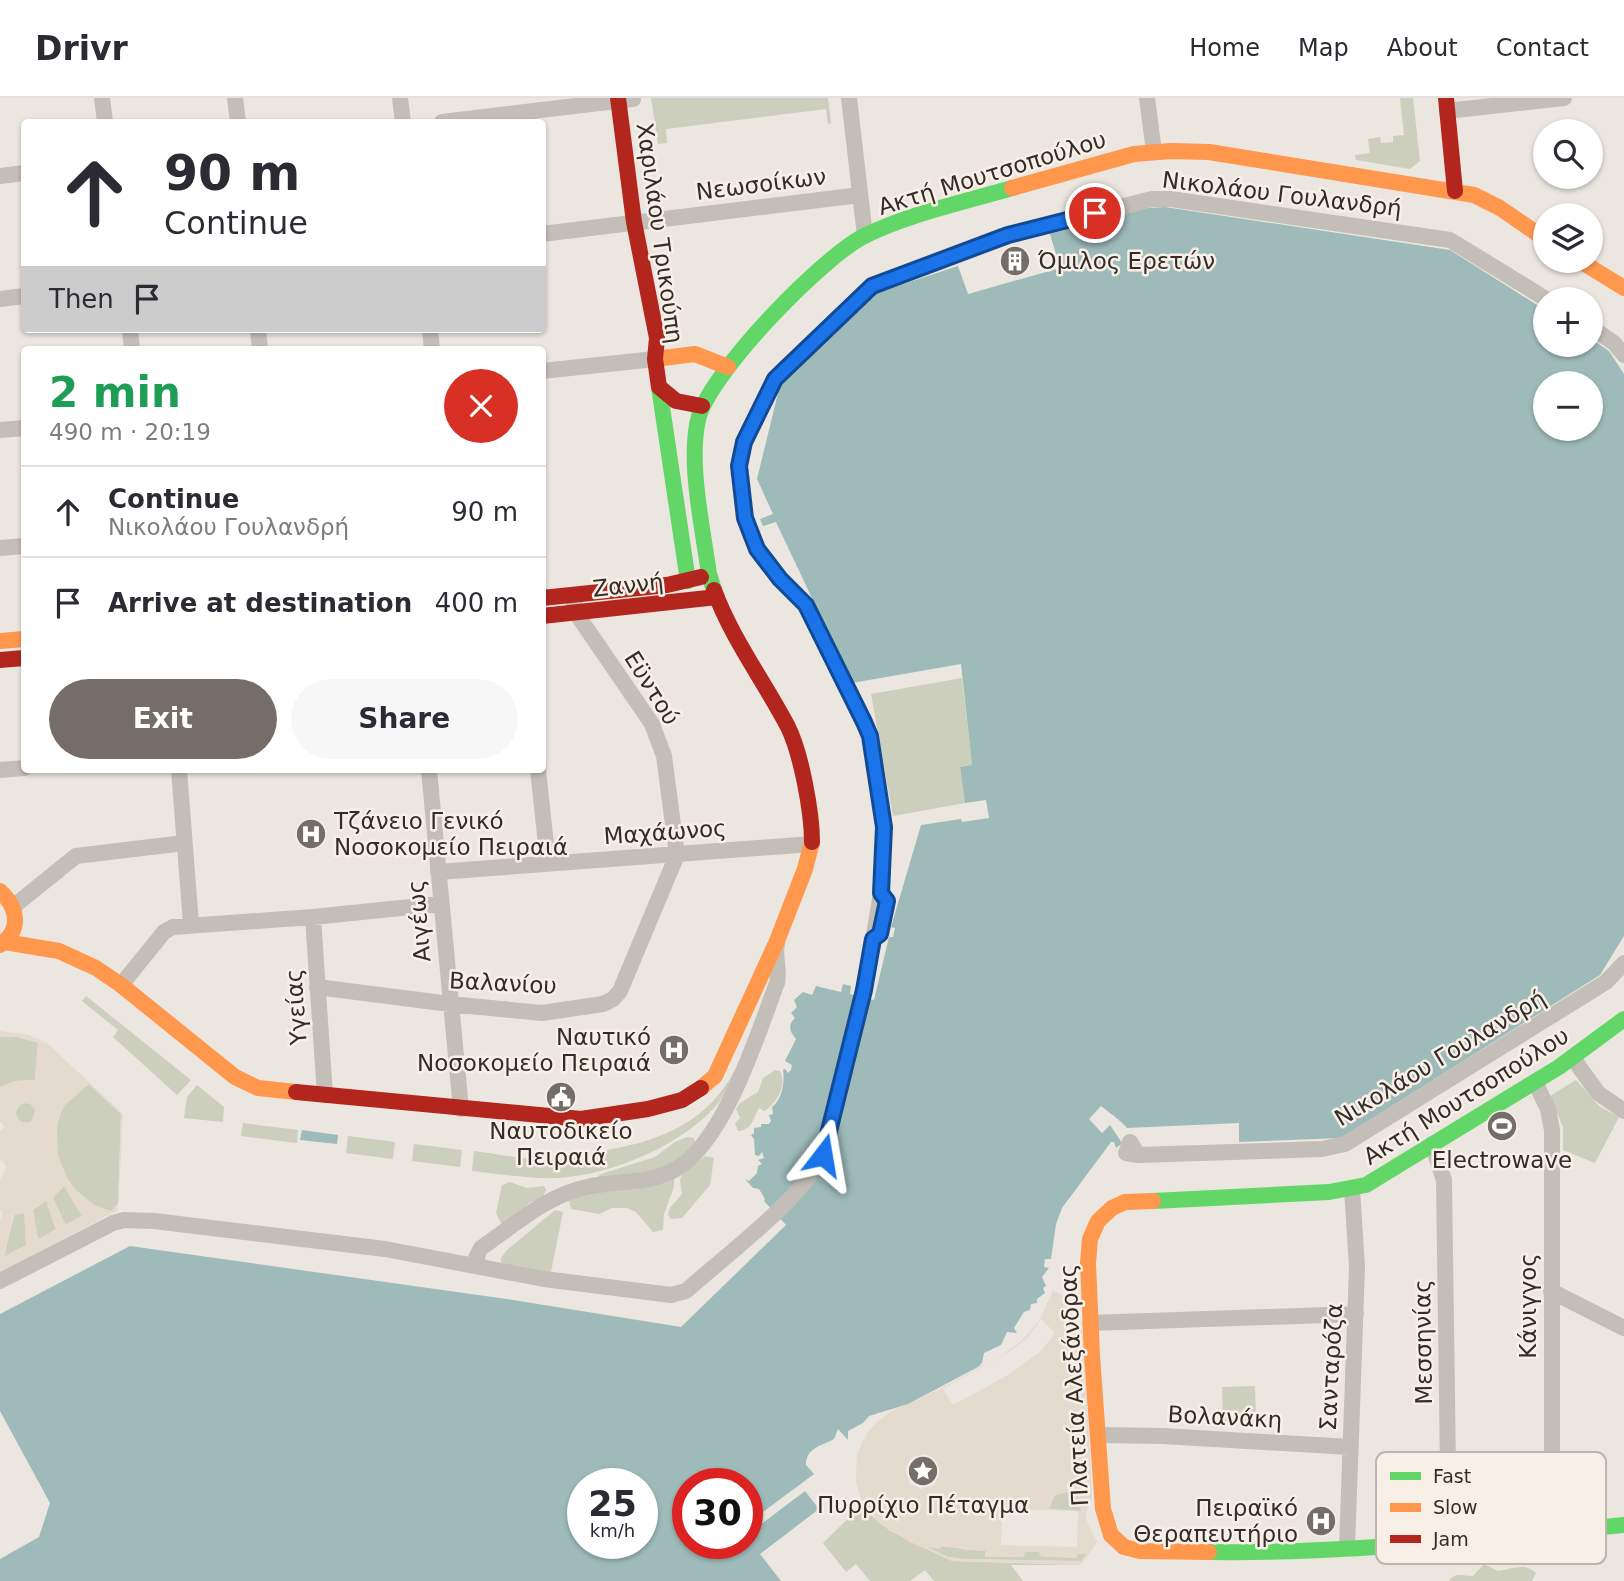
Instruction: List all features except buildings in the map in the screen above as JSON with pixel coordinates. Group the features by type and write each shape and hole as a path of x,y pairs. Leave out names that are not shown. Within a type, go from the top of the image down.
{"main road":[{"name":"Χαριλάου Τρικούπη","path":"626,99 641,221 670,336 655,359"},
{"path":"1446,104 1455,191"},
{"name":"Ακτή Μουτσοπούλου","path":"3,944 40,947 70,955 121,985 244,1083 258,1088 580,1119 648,1109 682,1100 716,1076 777,941 812,844 809,807 792,737 742,650 717,597 709,573 694,457 702,407 728,367 777,311 830,261 865,236 912,218 1109,159 1154,152 1209,152 1427,189 1455,191 1486,200 1533,231"},
{"path":"1599,273 1623,288"},
{"path":"688,581 655,359 695,354 728,367"},
{"path":"659,387 676,401 702,407"},
{"name":"Ζαννή","path":"546,598 688,581 709,573"},
{"name":"Ζαννή","path":"546,616 717,597"},
{"path":"0,641 21,639"},
{"path":"0,660 21,659"},
{"path":"0,891 14,906 16,925 3,944"},
{"name":"Ακτή Μουτσοπούλου","path":"1090,1238 1100,1216 1115,1205 1125,1202 1308,1194 1352,1189 1382,1176 1535,1082 1624,1019"},
{"name":"Πλατεία Αλεξάνδρας","path":"1090,1238 1090,1323 1103,1509 1107,1528 1124,1547 1140,1551 1347,1548"},
{"path":"1606,1527 1624,1525"},
{"path":"1347,1548 1376,1546"}],"street":[{"path":"102,98 104,119"},
{"path":"235,98 238,119"},
{"path":"400,98 403,119"},
{"path":"849,98 865,236"},
{"path":"1147,98 1154,152"},
{"path":"1446,104 1564,98"},
{"path":"466,119 626,99"},
{"path":"0,176 21,173"},
{"name":"Νεωσοίκων","path":"546,233 860,195"},
{"name":"Νικολάου Γουλανδρή","path":"0,1280 124,1220 196,1224 385,1249 544,1279 680,1294 687,1291 771,1217 812,1175 823,1155 864,990 881,893 884,827 870,736 806,605 780,579 757,549 745,518 739,466 744,442 775,379 872,286 1008,235 1160,199 1450,240 1533,291"},
{"path":"0,299 21,296"},
{"path":"1603,335 1624,355"},
{"path":"546,371 655,359"},
{"path":"0,430 21,428"},
{"path":"0,548 21,546"},
{"name":"Εϋντού","path":"573,595 576,613 652,724 659,739 664,756 677,855"},
{"path":"0,770 21,768"},
{"path":"179,773 191,924"},
{"name":"Αιγέως","path":"429,773 461,1109"},
{"path":"538,773 548,863"},
{"path":"14,906 76,856 184,843"},
{"name":"Μαχάωνος","path":"438,872 812,844"},
{"name":"Βαλανίου","path":"317,987 542,1013 611,1000 622,987 677,855"},
{"path":"121,985 164,932 173,927 440,904"},
{"name":"Υγείας","path":"313,917 325,1095"},
{"path":"480,1266 476,1258 481,1248 549,1202 570,1192 601,1184 649,1180 677,1169 706,1142 748,1059 777,983 777,941"},
{"name":"Νικολάου Γουλανδρή","path":"1138,1155 1322,1149 1345,1144 1606,982 1624,963"},
{"path":"1573,1057 1598,1093 1624,1111"},
{"name":"Κάνιγγος","path":"1535,1082 1548,1109 1552,1130 1552,1452"},
{"name":"Μεσσηνίας","path":"1432,1144 1444,1180 1448,1452"},
{"name":"Σανταρόζα","path":"1347,1548 1357,1244 1352,1189"},
{"path":"1551,1291 1624,1328"},
{"path":"1090,1323 1356,1314"},
{"name":"Βολανάκη","path":"1098,1435 1350,1447"}],"green space":[{"path":"651,98 828,98 831,123 828,124 826,109 666,129 667,143 658,144"},
{"path":"1400,98 1413,98 1420,161 1410,169 1356,160 1355,155 1370,153 1368,139 1380,137 1381,143 1393,142 1393,136 1404,135"},
{"path":"962,678 972,765 960,767 965,803 893,816 871,694"},
{"path":"86,996 191,1080 177,1095 113,1037 118,1030 82,1001"},
{"path":"0,1037 17,1037 38,1042 35,1080 15,1081 0,1087"},
{"path":"741,1057 743,1058 727,1091 705,1117 668,1143 624,1164 579,1176 558,1178 472,1171 474,1151 544,1160 560,1159 647,1141 667,1133 702,1112 717,1097"},
{"path":"775,1070 780,1071 782,1077 777,1098 765,1111 759,1108 749,1126 738,1131 735,1123 740,1118 736,1109 740,1103 758,1092 763,1078"},
{"path":"1576,1080 1599,1106 1619,1117 1595,1163 1563,1150 1563,1127 1550,1096"},
{"path":"89,1084 121,1114 118,1203 111,1212 82,1197 62,1170 57,1154 57,1121 64,1106"},
{"path":"197,1085 224,1107 223,1122 184,1118 187,1097"},
{"path":"26,1103 33,1106 36,1113 33,1120 26,1123 19,1120 16,1113 19,1106"},
{"path":"243,1123 298,1130 297,1143 241,1136"},
{"path":"348,1136 395,1142 393,1159 346,1153"},
{"path":"687,1137 694,1138 695,1142 674,1176 674,1187 664,1214 663,1230 653,1232 636,1212 627,1208 612,1208 599,1214 571,1209 569,1200 601,1174 655,1157 675,1142"},
{"path":"414,1144 462,1150 460,1167 412,1161"},
{"path":"705,1156 714,1158 710,1185 682,1218 671,1219 668,1215 670,1208 682,1194 680,1179"},
{"path":"510,1182 527,1188 544,1186 546,1190 543,1197 529,1203 507,1224 501,1223 496,1213 502,1185"},
{"path":"64,1186 82,1216 65,1225 53,1198"},
{"path":"46,1201 56,1229 38,1240 33,1210"},
{"path":"555,1210 563,1212 551,1272 548,1274 501,1265 501,1258 507,1250"},
{"path":"25,1213 26,1245 4,1257 14,1215"},
{"path":"1255,1386 1256,1421 1223,1422 1222,1387"},
{"path":"1067,1492 1079,1499 1081,1511 1049,1509 1054,1496"},
{"path":"863,1504 873,1517 889,1530 952,1561 1080,1565 1011,1565 1023,1581 934,1581 925,1570 910,1581 870,1581 856,1564 846,1572 823,1543"},
{"path":"923,1545 986,1551 985,1557 1024,1557 1024,1552 1040,1552 1040,1556 1076,1558 1077,1554 1087,1554 1081,1561 963,1559 948,1557"},
{"path":"1484,1564 1498,1571 1523,1567 1536,1573 1532,1581 1449,1581 1456,1575 1473,1576"}],"shaded area":[{"path":"0,1031 28,1035 47,1043 123,1114 118,1210 0,1273 0,1220 3,1212 0,1211 0,1180 7,1166 0,1159 0,1131 5,1127 0,1121 0,1087 15,1081 35,1080 38,1043 17,1037 0,1037","holes":["89,1084 121,1114 118,1203 111,1211 94,1205 75,1189 67,1178 58,1155 57,1129 65,1105","23,1103 31,1104 35,1111 31,1122 22,1122 16,1117 16,1108","64,1186 82,1216 66,1225 53,1198","46,1201 56,1230 38,1239 33,1210","24,1213 26,1245 4,1257 13,1215"]},
{"path":"1053,1291 1063,1295 1071,1304 1074,1327 1083,1325 1092,1497 1085,1517 1097,1542 1084,1561 1080,1565 952,1561 910,1542 880,1524 861,1499 856,1481 857,1454 867,1433 892,1411 999,1357 1020,1342 1039,1321","holes":["1041,1319 1055,1333 1042,1350 1010,1374 953,1405 943,1389 1012,1350 1028,1337","925,1454 934,1458 940,1473 934,1485 921,1489 910,1484 905,1470 911,1458","1067,1492 1079,1499 1081,1511 1049,1509 1054,1496","1002,1509 1078,1511 1077,1547 1001,1545","943,1545 986,1551 985,1557 1024,1557 1025,1552 1039,1552 1040,1556 1076,1558 1078,1554 1086,1554 1081,1561 964,1559 948,1557 926,1547 939,1549"]}],"water":[{"path":"1165,207 1450,250 1533,302 1533,357 1603,357 1603,347 1609,351 1624,374 1624,936 1600,975 1341,1138 1239,1142 1239,1123 1127,1128 1101,1106 1089,1119 1102,1133 1110,1125 1122,1143 1116,1148 1114,1142 1111,1142 1062,1208 1056,1224 1051,1259 1045,1259 1044,1267 1049,1268 1042,1277 1046,1286 1043,1288 1045,1293 1037,1299 1037,1303 1031,1304 1030,1310 1024,1312 1014,1328 1017,1333 1007,1332 1001,1345 984,1353 982,1363 978,1367 908,1404 869,1416 863,1423 848,1431 848,1440 838,1429 834,1439 811,1451 806,1465 814,1474 763,1512 763,1468 672,1468 672,1559 763,1558 781,1581 0,1581 0,1559 39,1537 50,1503 0,1411 0,1314 130,1246 513,1300 681,1327 786,1225 764,1201 759,1189 753,1188 745,1179 749,1181 757,1173 758,1166 762,1164 758,1160 764,1158 762,1152 759,1156 755,1155 754,1139 751,1135 754,1128 771,1121 769,1115 773,1114 772,1107 782,1090 783,1070 788,1073 791,1070 792,1065 785,1061 796,1039 790,1028 795,1018 791,1013 797,1007 794,1000 803,992 812,995 816,986 841,992 843,984 851,986 850,994 874,1000 889,937 893,937 895,928 891,927 921,825 989,818 986,800 965,803 960,767 972,765 961,664 852,683 776,522 763,526 760,519 773,514 757,479 780,385 876,293 958,266 968,294 1060,268 1050,234 1147,208"},
{"path":"302,1130 338,1135 337,1144 300,1140"},
{"path":"805,1491 819,1509 763,1552 763,1523"}],"traffic: fast":[{"path":"714,590 700,516 695,453 699,416 708,396 725,371 771,316 847,247 866,235 901,220 1012,188"},
{"path":"659,387 688,581"},
{"path":"1153,1201 1329,1192 1366,1185 1559,1067 1624,1019"},
{"path":"1606,1527 1624,1525"},
{"path":"1209,1552 1376,1547"}],"traffic: slow":[{"path":"1012,188 1134,154 1209,152 1474,195 1500,208 1533,231"},
{"path":"1600,273 1624,288"},
{"path":"655,359 695,354 728,367"},
{"path":"0,641 21,639"},
{"path":"701,1088 715,1076 777,941 805,869 812,842"},
{"path":"0,891 11,904 15,919 12,933 0,945"},
{"path":"5,942 59,951 96,968 235,1077 258,1088 296,1092"},
{"path":"1153,1201 1125,1202 1112,1208 1098,1221 1090,1239 1088,1263 1092,1355 1103,1509 1111,1535 1124,1547 1140,1551 1209,1552"}],"traffic: jam":[{"path":"618,98 634,222 657,338 655,359 659,387 676,401 702,406"},
{"path":"1446,98 1455,191"},
{"path":"546,598 667,585 701,577"},
{"path":"714,590 730,626 793,738 805,783 812,842"},
{"path":"546,616 717,597"},
{"path":"0,660 21,658"},
{"path":"296,1092 581,1119 648,1109 682,1100 701,1088"}],"place":[{"name":"Όμιλος Ερετών","path":"1015,261"},
{"name":"Τζάνειο Γενικό Νοσοκομείο Πειραιά","path":"311,834"},
{"name":"Ναυτικό Νοσοκομείο Πειραιά","path":"674,1050"},
{"name":"Ναυτοδικείο Πειραιά","path":"561,1097"},
{"name":"Electrowave","path":"1502,1126"},
{"name":"Πυρρίχιο Πέταγμα","path":"923,1471"},
{"name":"Πειραϊκό Θεραπευτήριο","path":"1321,1521"}],"route":[{"path":"823,1155 864,990 873,939 880,934 887,901 881,893 884,827 870,736 864,722 806,605 780,579 757,549 745,518 739,466 741,452 775,379 872,286 1008,235 1095,213"}]}
